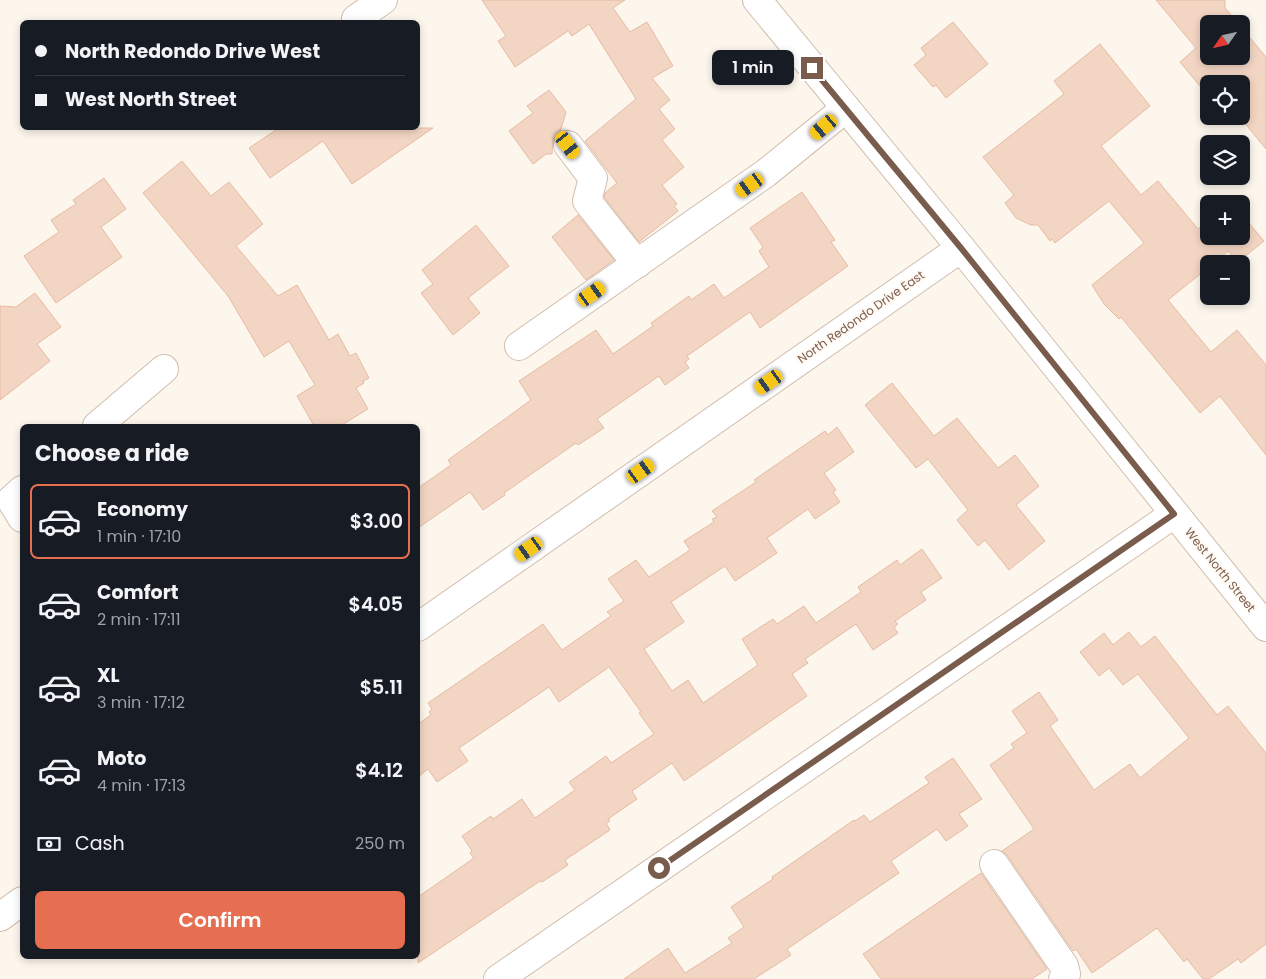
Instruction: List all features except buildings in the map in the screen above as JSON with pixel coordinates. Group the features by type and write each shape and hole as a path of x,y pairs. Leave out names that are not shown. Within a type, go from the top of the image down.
{"street":[{"path":"356,19 383,0"},
{"name":"West North Street","path":"757,0 961,248 1266,628"},
{"path":"519,346 766,173 846,108"},
{"path":"568,145 593,178 586,201 637,264"},
{"name":"North Redondo Drive East","path":"420,626 961,248"},
{"path":"99,424 164,369"},
{"path":"498,979 1174,514"},
{"path":"994,864 1064,966 1066,974 1063,979"},
{"path":"0,916 20,902"}],"route":[{"path":"659,868 1174,514 961,248 812,68"}]}
